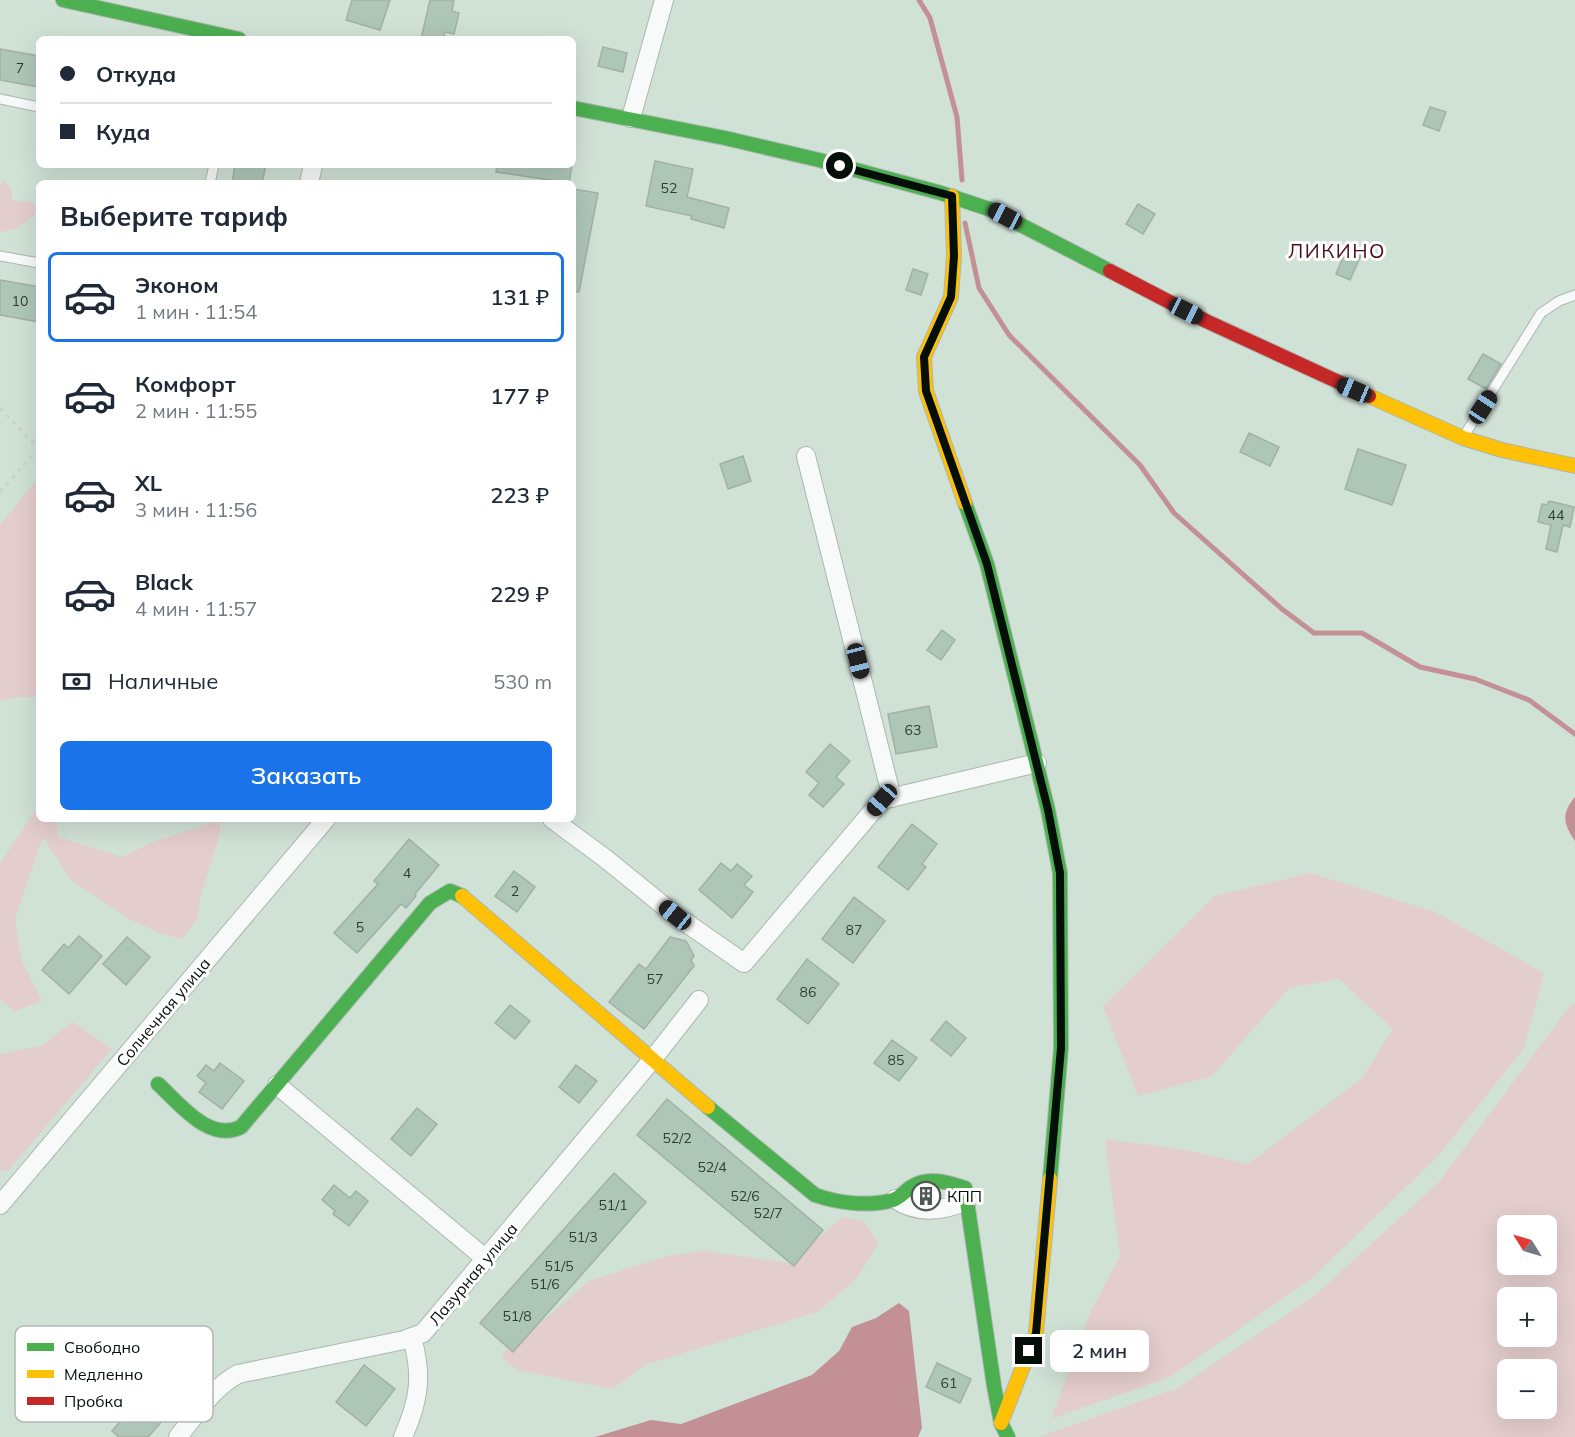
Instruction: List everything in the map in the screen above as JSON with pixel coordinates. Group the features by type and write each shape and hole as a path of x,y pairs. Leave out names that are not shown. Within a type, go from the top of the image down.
{"street":[{"path":"63,0 219,36"},
{"path":"631,118 664,0"},
{"path":"576,109 631,118 819,160 952,196 992,210 1289,361 1463,438 1503,450 1575,466"},
{"path":"952,196 954,256 951,297 924,357 926,391 987,564 1036,763 1060,873 1061,1048 1036,1333 1001,1423"},
{"path":"806,456 892,798"},
{"path":"556,822 675,915 744,963 882,800 1036,763"},
{"name":"Солнечная улица","path":"0,1205 323,822"},
{"path":"158,1084 205,1124 222,1132 232,1132 241,1127 430,903 450,891 461,896 652,1060 816,1195 831,1201 849,1203 895,1199 916,1185 934,1180 966,1194"},
{"name":"Лазурная улица","path":"213,1394 226,1381 238,1374 412,1338 423,1333 652,1060 699,1000"},
{"path":"277,1085 486,1258"},
{"path":"966,1194 1001,1423 1008,1437"},
{"path":"895,1199 910,1207 933,1210 956,1205 966,1194"},
{"path":"403,1437 418,1394 417,1358 412,1338"},
{"name":"Лазурная улица","path":"177,1437 189,1422"}],"lane":[{"path":"0,99 36,106"},
{"path":"0,255 36,262"},
{"path":"1463,438 1541,313 1559,301 1575,295"}],"path":[{"path":"0,408 36,446"},
{"path":"0,492 36,450"}],"shaded area":[{"path":"4,181 11,189 12,200 31,202 36,208 36,213 21,225 0,232 0,185"},
{"path":"36,481 36,697 17,697 0,701 0,525"},
{"path":"1575,797 1575,841 1565,819 1567,809"},
{"path":"36,810 36,822 56,822 59,837 122,857 153,842 220,822 220,834 200,898 198,918 182,939 160,933 129,919 71,880 43,837 15,919 21,959 42,1001 15,1011 0,999 0,864"},
{"path":"1311,873 1435,912 1544,973 1524,1048 1439,1155 1311,1279 1170,1377 1051,1419 1090,1313 1120,1256 1105,1139 1181,1149 1248,1164 1362,1078 1393,1029 1339,979 1289,988 1212,1076 1138,1096 1103,1006 1215,896"},
{"path":"1575,1004 1575,1437 1039,1437 1178,1388 1314,1296 1438,1183 1570,1006"},
{"path":"73,1022 112,1049 8,1171 0,1170 0,1054 41,1046"},
{"path":"843,1217 865,1222 878,1243 856,1279 817,1312 645,1365 612,1389 518,1370 502,1358 508,1345 518,1342 589,1281 667,1256 704,1251 789,1263"},
{"path":"899,1303 909,1311 922,1428 918,1437 595,1437 651,1420 681,1424 812,1375 839,1351 852,1327 876,1318"}],"building":[{"path":"352,0 390,0 380,30 346,20"},
{"path":"430,0 454,0 452,11 459,13 454,34 445,32 444,36 422,36"},
{"path":"603,47 627,53 623,72 598,66"},
{"path":"0,49 36,55 36,86 0,80"},
{"path":"1430,107 1446,112 1439,131 1423,125"},
{"path":"655,161 693,169 687,197 729,208 724,228 691,219 692,216 646,206"},
{"path":"234,168 265,168 263,180 232,180"},
{"path":"497,168 572,168 570,180 549,180 496,172"},
{"path":"576,189 598,193 579,292 576,292"},
{"path":"1138,204 1155,214 1143,234 1126,224"},
{"path":"1348,245 1363,251 1350,280 1336,274"},
{"path":"913,269 928,274 921,295 906,290"},
{"path":"0,280 36,286 36,321 0,315"},
{"path":"1483,354 1501,364 1486,389 1468,379"},
{"path":"1249,433 1279,447 1270,466 1240,452"},
{"path":"1358,449 1406,465 1392,505 1345,489"},
{"path":"743,456 751,481 728,489 720,464"},
{"path":"1549,501 1574,507 1570,527 1563,525 1557,552 1546,549 1551,525 1538,522 1542,504 1547,505"},
{"path":"942,630 955,640 941,660 927,650"},
{"path":"929,706 937,747 896,754 888,714"},
{"path":"830,744 850,761 836,777 844,784 823,807 809,795 819,783 806,772"},
{"path":"912,824 937,844 922,864 926,867 908,890 878,867"},
{"path":"409,839 439,865 406,908 401,904 357,953 334,933 378,884 374,881"},
{"path":"721,863 731,871 737,864 752,876 744,885 753,892 732,918 699,890"},
{"path":"514,871 535,887 517,912 495,896"},
{"path":"854,897 885,921 853,963 822,939"},
{"path":"79,936 102,956 69,994 42,970 64,944 68,948"},
{"path":"127,937 150,957 126,985 103,964"},
{"path":"670,937 686,941 694,956 691,960 694,966 644,1029 609,1002 639,964 646,969"},
{"path":"807,959 839,984 808,1024 777,999"},
{"path":"510,1005 530,1021 515,1039 495,1023"},
{"path":"946,1021 966,1038 951,1056 931,1040"},
{"path":"892,1040 917,1058 899,1081 874,1063"},
{"path":"220,1063 244,1081 222,1109 199,1092 206,1083 197,1076 206,1065 214,1071"},
{"path":"576,1065 597,1081 579,1103 559,1087"},
{"path":"667,1099 823,1230 794,1266 637,1135"},
{"path":"417,1108 437,1124 411,1156 391,1139"},
{"path":"614,1173 646,1202 513,1352 480,1323"},
{"path":"334,1185 350,1198 356,1191 368,1201 349,1226 333,1214 335,1211 322,1200"},
{"path":"937,1363 971,1379 960,1403 926,1387"},
{"path":"364,1365 395,1389 366,1426 336,1402"},
{"path":"120,1422 161,1422 148,1437 119,1437 112,1431"}],"waterway":[{"path":"919,0 930,18 957,117 962,180"},
{"path":"965,223 979,288 1009,335 1140,465 1174,513 1282,609 1314,633 1362,633 1420,667 1475,679 1529,700 1575,734"}],"traffic: fast":[{"path":"63,0 225,36"},
{"path":"576,109 725,138 819,160 941,193 992,210 1110,271"},
{"path":"965,503 987,564 1048,810 1060,873 1061,1048 1050,1179"},
{"path":"158,1084 195,1119 206,1125 217,1130 229,1131 241,1127 430,903 450,891 462,896"},
{"path":"708,1107 815,1195 863,1204 896,1199 911,1187 924,1182 944,1182 965,1188 994,1386 1001,1423 1008,1437"}],"traffic: slow":[{"path":"952,196 954,256 951,297 924,357 926,391 965,503"},
{"path":"1369,396 1463,438 1502,450 1575,466"},
{"path":"462,896 708,1107"},
{"path":"1001,1423 1036,1333 1050,1179"}],"traffic: jam":[{"path":"1110,271 1206,321 1369,396"}],"place":[{"name":"КПП","path":"926,1196"}],"district":[{"name":"ЛИКИНО","path":"1337,250"}],"route":[{"path":"840,166 952,196 954,256 951,297 924,357 926,391 987,564 1048,810 1060,873 1061,1048 1036,1333 1029,1351"}]}
